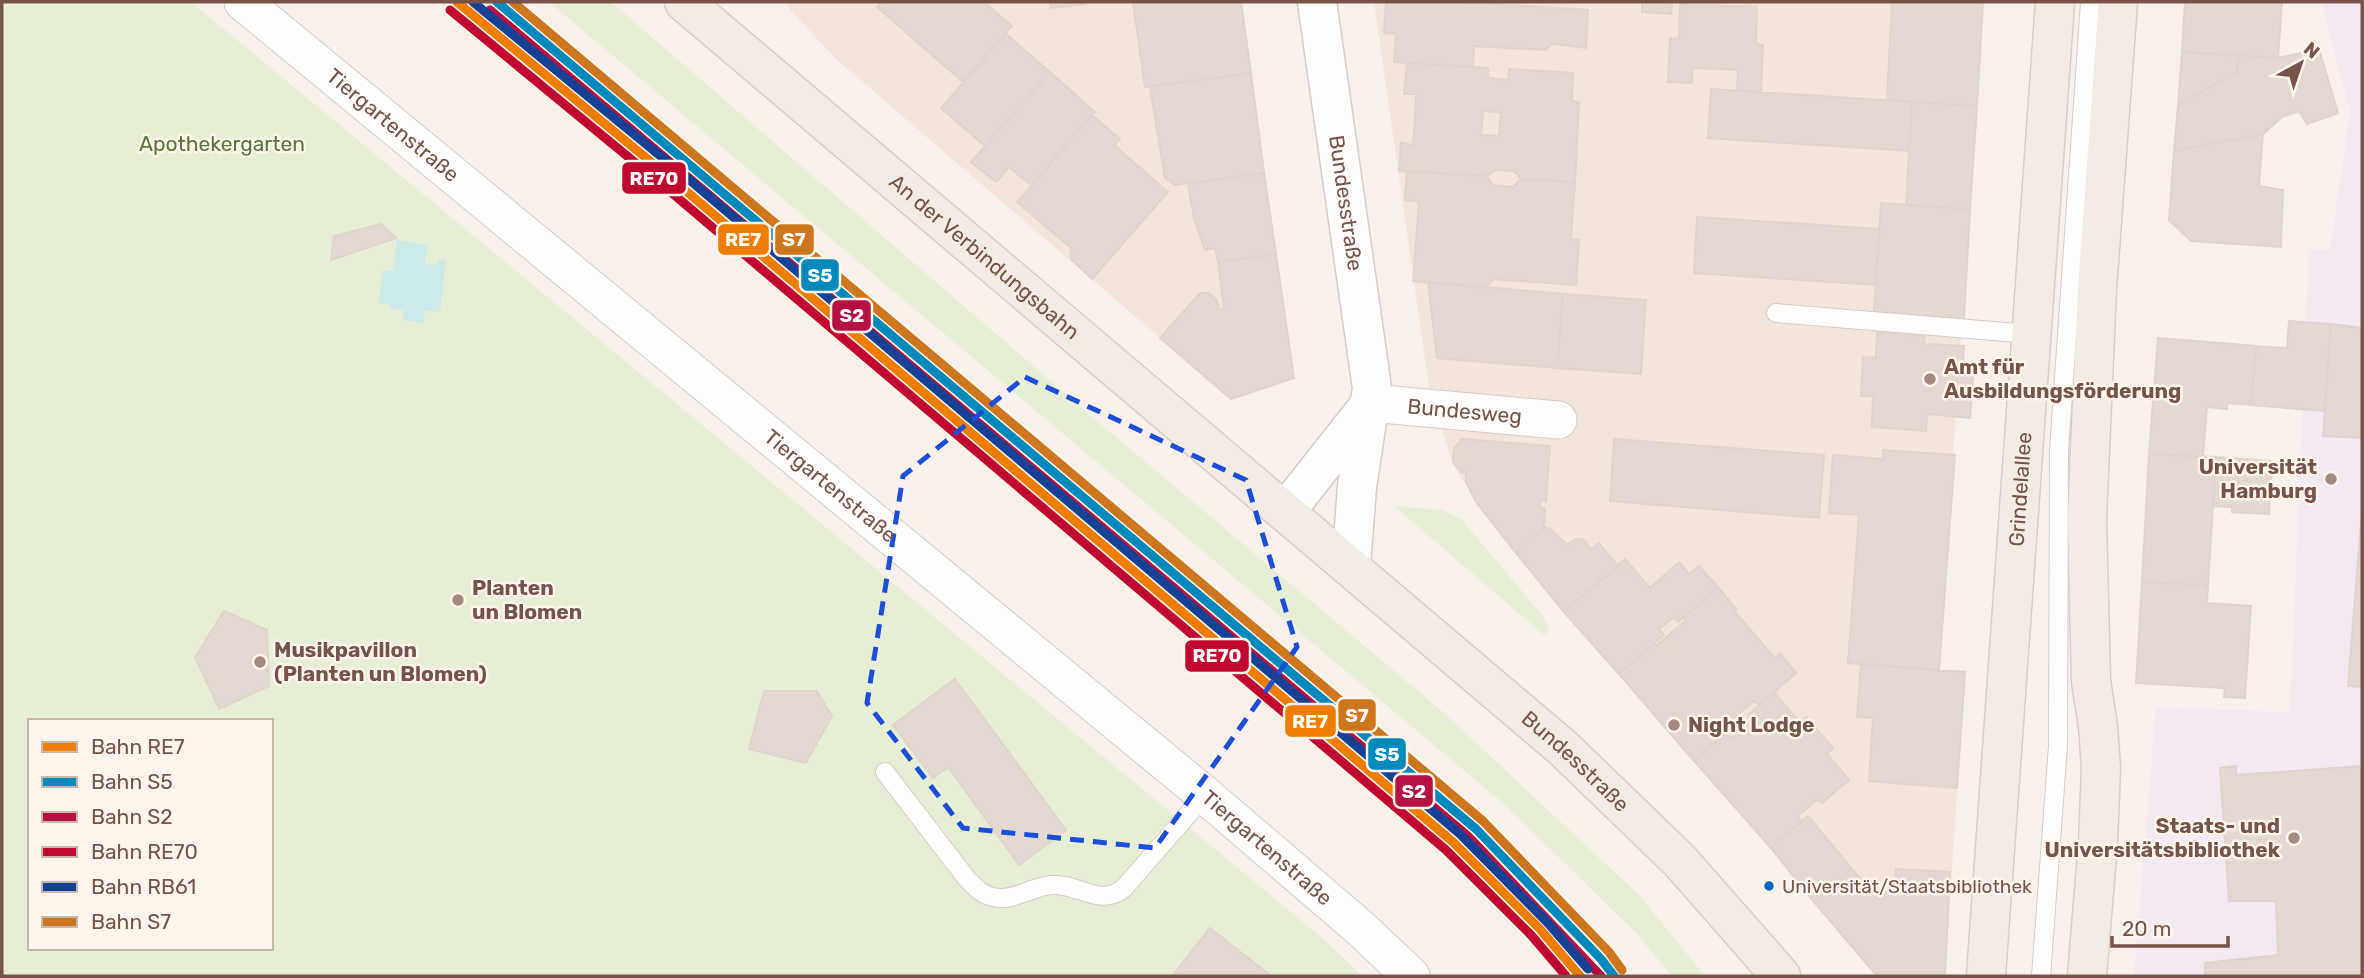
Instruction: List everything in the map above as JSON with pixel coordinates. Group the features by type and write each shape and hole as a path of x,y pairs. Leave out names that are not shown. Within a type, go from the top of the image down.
{"main road":[{"name":"An der Verbindungsbahn","path":"684,2 1285,512"},
{"name":"Grindelallee","path":"1986,976 2055,2"},
{"path":"2087,976 2098,844 2101,768 2091,681 2087,519 2097,289 2118,2"},
{"name":"Bundesstraße","path":"1285,512 1563,748 1680,861 1781,976"}],"street":[{"name":"Tiergartenstraße","path":"243,2 1205,795 1359,927 1411,976"},
{"name":"Bundesstraße","path":"1317,2 1371,364 1371,403 1357,487 1351,566"},
{"path":"1285,512 1371,403"},
{"name":"Bundesweg","path":"1371,403 1558,420"}],"lane":[{"name":"Grindelallee","path":"2041,976 2058,746 2059,451 2090,2"},
{"path":"1776,313 2030,334"},
{"path":"885,772 967,879 980,892 995,898 1012,897 1051,885 1100,896 1114,896 1205,795"}],"highlighted area":[{"path":"1025,377 1246,480 1297,647 1155,848 963,828 867,703 903,476"}],"shaded area":[{"path":"785,2 1241,2 1294,378 1231,399 836,59"},
{"path":"1374,2 1983,2 1939,670 1965,672 1945,976 1877,976 1771,848 1516,553 1476,502 1452,462 1429,386"},
{"name":"Universität Hamburg","path":"2362,2 2362,976 2134,976 2156,707 2290,712 2309,250 2330,251 2350,112 2322,3"}],"green space":[{"name":"Planten un Blomen","path":"2,2 191,2 1326,941 1362,976 2,976"},
{"path":"549,2 611,2 1111,433 1443,712 1639,895 1705,976 1672,976 1636,933 1504,804"},
{"path":"1394,506 1443,510 1462,520 1542,615 1549,630 1544,635"}],"water":[{"path":"397,240 427,245 425,264 437,265 438,259 446,260 440,312 425,310 423,323 403,320 404,311 389,309 390,305 379,303 383,270 393,271"}],"building":[{"path":"882,2 984,2 1012,26 963,82 877,7"},
{"path":"1050,2 1086,2 1086,4 1051,8"},
{"path":"1133,2 1241,2 1251,73 1145,87"},
{"path":"1386,2 1467,2 1588,10 1586,48 1552,44 1545,50 1474,46 1473,67 1394,62 1396,34 1384,33"},
{"path":"1642,2 1672,2 1671,14 1642,12"},
{"path":"1892,2 1983,2 1977,106 1887,100"},
{"path":"2185,2 2282,2 2278,58 2182,52"},
{"path":"1680,4 1757,7 1756,44 1763,45 1761,92 1737,90 1738,70 1692,68 1692,83 1668,82 1670,38 1679,39"},
{"path":"1006,34 1050,72 985,146 941,108"},
{"path":"2319,49 2338,113 2307,124 2299,111 2282,117 2263,134 2174,151 2178,105 2237,72 2238,55 2278,58"},
{"path":"2182,52 2238,55 2237,72 2178,105"},
{"path":"1407,63 1488,68 1488,78 1508,80 1509,69 1573,73 1572,101 1579,102 1575,182 1521,179 1514,171 1496,170 1487,176 1399,171 1401,143 1413,145 1415,118 1416,94 1404,94","holes":["1483,111 1501,112 1499,136 1481,135"]},
{"path":"1050,72 1095,112 1031,185 1009,167 996,182 971,162"},
{"path":"1251,73 1264,173 1175,185 1165,178 1150,87"},
{"path":"1711,89 1912,102 1909,151 1708,138"},
{"path":"1912,102 1977,106 1970,209 1906,205"},
{"path":"1092,115 1120,139 1114,145 1168,192 1092,279 1072,260 1070,247 1017,202"},
{"path":"2263,134 2259,186 2283,190 2281,247 2191,241 2169,220 2174,151"},
{"path":"1407,171 1487,176 1493,185 1513,187 1521,179 1575,182 1571,239 1579,240 1576,285 1494,279 1484,288 1413,281 1419,202 1405,200"},
{"path":"1264,173 1276,254 1218,262 1215,248 1205,250 1194,218 1188,184"},
{"path":"1881,203 1970,209 1964,319 1874,313"},
{"path":"1697,217 1879,229 1876,285 1694,273"},
{"path":"381,224 396,238 331,260 334,236"},
{"path":"1276,254 1294,378 1231,399 1160,338 1200,293 1208,293 1217,300 1219,309 1224,309 1218,262"},
{"path":"1428,282 1563,294 1557,368 1437,358"},
{"path":"1563,294 1646,300 1641,374 1557,368"},
{"path":"2289,321 2331,324 2324,411 2251,405 2256,346 2287,348"},
{"path":"2331,324 2362,328 2362,438 2323,436"},
{"path":"1877,333 1925,336 1924,344 1964,346 1963,363 1974,364 1970,418 1927,414 1926,431 1872,427 1873,396 1861,396 1863,357 1876,358"},
{"path":"2158,338 2256,346 2251,405 2227,403 2227,409 2207,407 2203,457 2149,454"},
{"path":"1462,439 1550,446 1546,501 1540,500 1540,508 1545,509 1544,527 1516,553 1476,502 1466,482 1466,473 1461,472 1453,462 1454,449"},
{"path":"1614,439 1824,455 1819,518 1610,501"},
{"path":"1883,450 1955,455 1939,670 1848,663 1859,515 1829,513 1833,455 1883,459"},
{"path":"2149,454 2216,457 2208,585 2142,582"},
{"path":"2216,457 2272,461 2269,514 2232,512 2232,507 2213,506"},
{"path":"2362,510 2362,687 2348,686"},
{"path":"1544,527 1552,530 1567,545 1574,540 1583,539 1591,549 1599,543 1618,566 1564,612 1516,553"},
{"path":"1625,559 1650,588 1679,562 1689,574 1699,566 1718,587 1678,622 1674,617 1659,629 1664,635 1619,674 1564,612"},
{"path":"2142,582 2208,585 2207,603 2251,606 2245,698 2224,697 2225,688 2136,683"},
{"path":"1718,587 1737,610 1735,612 1775,658 1780,654 1796,673 1759,705 1754,701 1725,726 1729,731 1694,761 1619,674 1654,643 1656,646 1686,620 1684,617"},
{"path":"224,611 267,630 269,686 219,709 195,657"},
{"path":"1861,664 1965,672 1957,788 1869,781 1873,718 1857,717"},
{"path":"955,679 1066,830 1019,865 948,767 933,778 893,725"},
{"path":"764,691 817,691 832,716 806,763 749,749"},
{"path":"1774,692 1800,723 1806,717 1833,748 1827,754 1849,780 1822,803 1818,799 1798,816 1802,821 1771,848 1694,761 1726,733 1731,738 1752,720 1748,715"},
{"name":"Staats- und Universitätsbibliothek","path":"2236,766 2236,775 2362,766 2362,976 2205,976 2205,963 2278,955 2276,901 2229,901 2220,768"},
{"path":"1808,816 1852,869 1814,902 1771,848"},
{"path":"1852,869 1874,895 1895,890 1896,869 1950,872 1945,976 1877,976 1814,902"},
{"path":"1210,928 1271,976 1172,976"}],"rail line":[{"name":"RE7","path":"457,2 679,185 1453,842 1539,928 1580,976"},
{"name":"RB61","path":"473,2 686,177 1460,834 1546,921 1588,969"},
{"name":"S5","path":"497,2 1476,829 1601,959 1614,976"},
{"name":"S7","path":"513,2 1483,821 1609,952 1622,970"},
{"name":"RE70","path":"450,10 672,193 1446,850 1531,935 1566,976"},
{"name":"S2","path":"490,10 1469,837 1601,976"}],"place":[{"name":"Amt für Ausbildungsförderung","path":"1930,379"},
{"name":"Universität Hamburg","path":"2331,479"},
{"name":"Planten un Blomen","path":"458,600"},
{"name":"Musikpavillon (Planten un Blomen)","path":"260,662"},
{"name":"Night Lodge","path":"1674,725"},
{"name":"Staats- und Universitätsbibliothek","path":"2294,838"},
{"name":"Universität/Staatsbibliothek","path":"1769,886"}],"park label":[{"name":"Apothekergarten","path":"222,144"}]}
